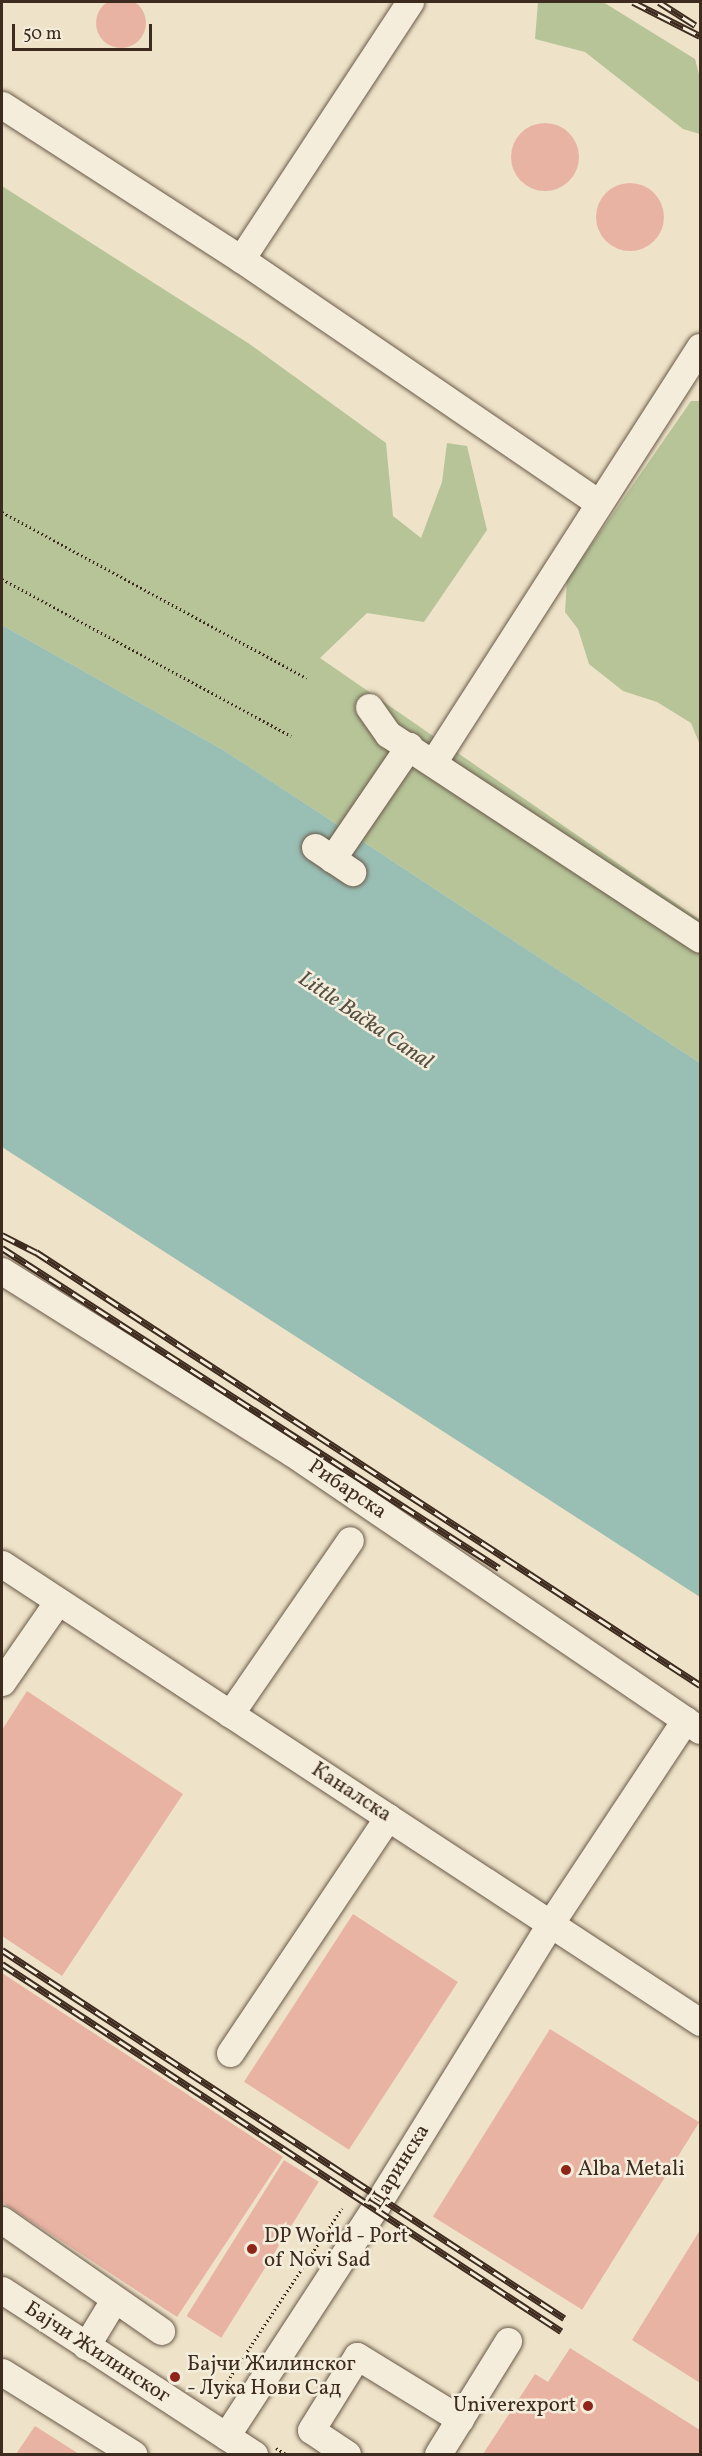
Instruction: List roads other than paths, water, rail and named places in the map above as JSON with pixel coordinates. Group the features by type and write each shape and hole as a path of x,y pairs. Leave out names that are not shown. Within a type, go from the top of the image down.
{"street":[{"path":"241,259 410,2"},
{"path":"2,105 241,259 599,503"},
{"path":"434,761 700,347"},
{"path":"369,707 388,734 434,761 700,939"},
{"path":"333,859 409,746"},
{"name":"Рибарска","path":"2,1271 291,1452 693,1725"},
{"path":"230,1714 350,1540"},
{"name":"Каналска","path":"4,1570 58,1601 700,2022"},
{"path":"2,1682 58,1601"},
{"name":"Царинска","path":"235,2447 376,2206 550,1924 693,1725"},
{"path":"230,2053 387,1818"},
{"path":"2,2220 161,2331"},
{"name":"Бајчи Жилинског","path":"2,2290 235,2447"},
{"path":"86,2346 114,2300"},
{"path":"438,2454 508,2341"},
{"path":"347,2454 311,2430 357,2356 460,2419"},
{"path":"2,2372 133,2454"}],"water":[{"name":"Little Bačka Canal","path":"2,625 225,751 700,1063 700,1597 2,1147"}],"railway":[{"path":"633,2 700,36"},
{"path":"659,2 695,25"},
{"path":"2,1235 36,1252 700,1685"},
{"path":"2,1248 499,1568"},
{"path":"2,1950 564,2318"},
{"path":"2,1964 561,2331"}],"place":[{"name":"Alba Metali","path":"566,2170"},
{"name":"DP World - Port of Novi Sad","path":"252,2249"},
{"name":"Бајчи Жилинског - Лука Нови Сад","path":"175,2377"},
{"name":"Univerexport","path":"588,2406"}]}
